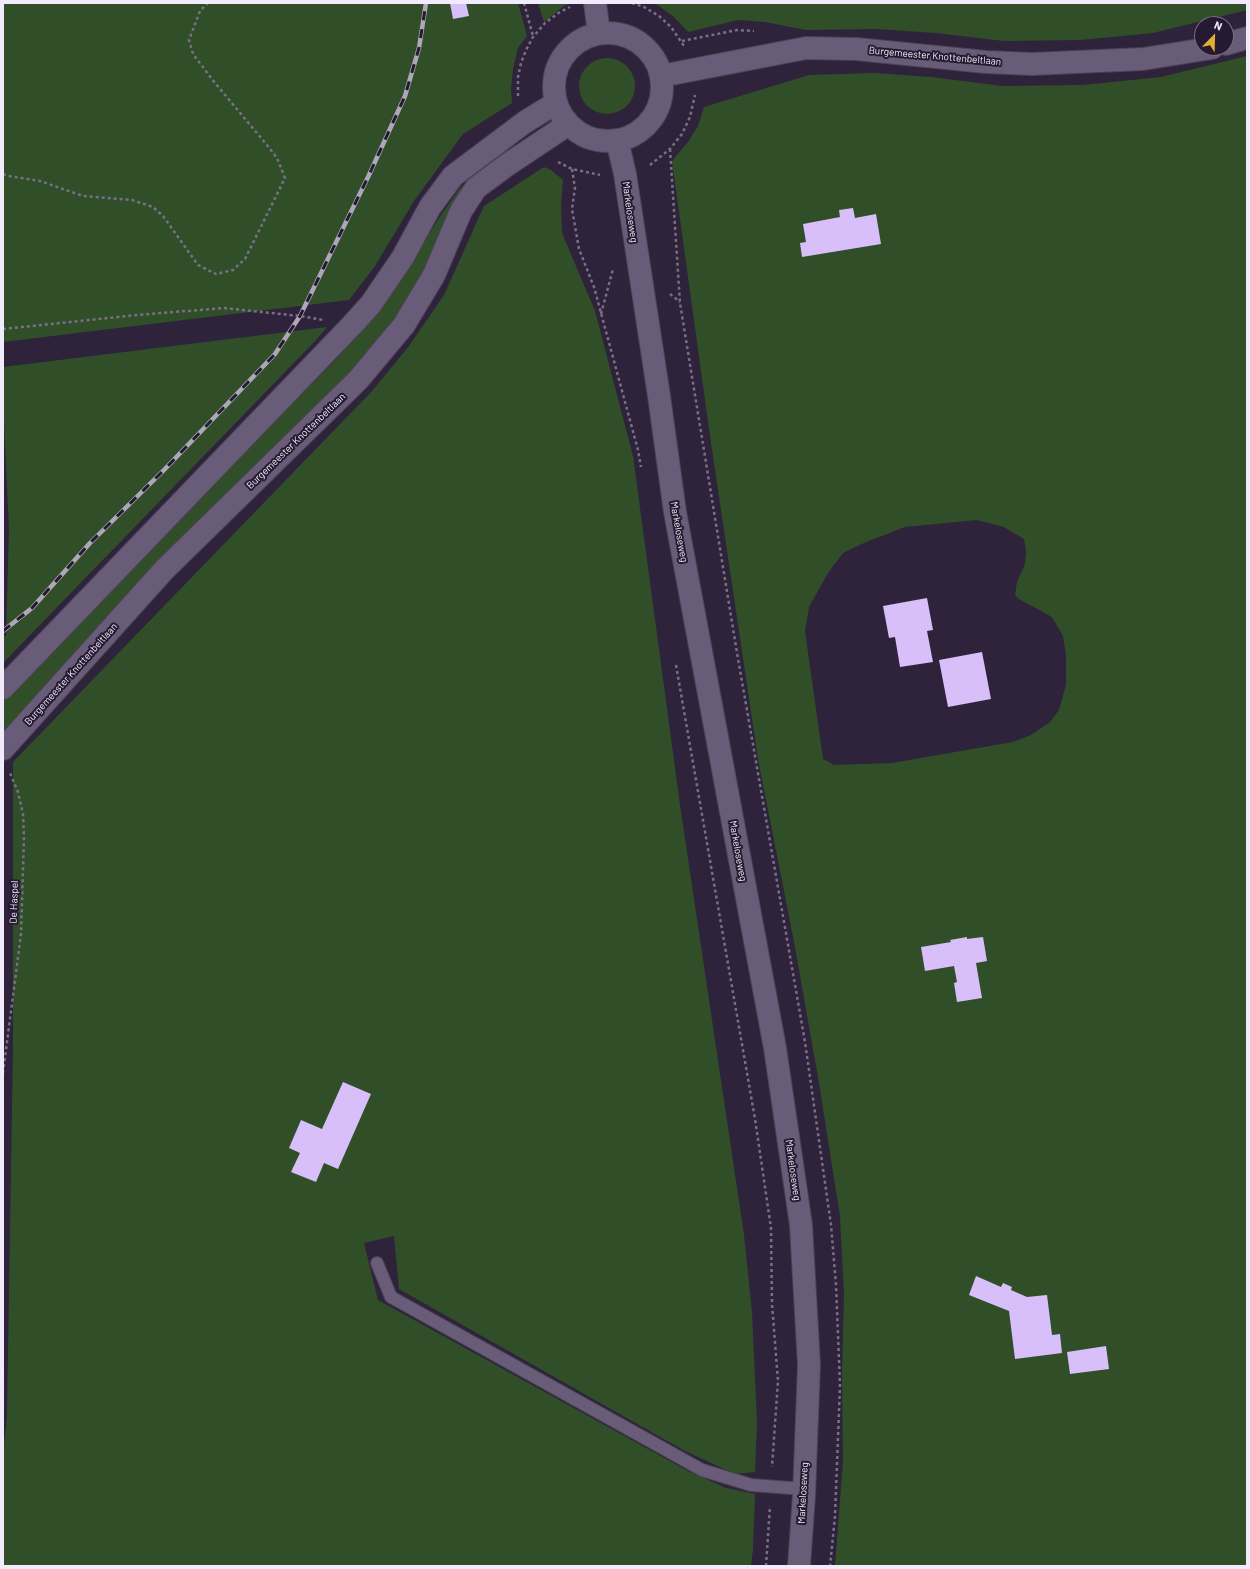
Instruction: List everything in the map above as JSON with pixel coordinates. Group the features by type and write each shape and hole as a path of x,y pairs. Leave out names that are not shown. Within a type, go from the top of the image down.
{"street":[{"path":"586,3 599,33"},
{"path":"599,33 615,33 631,38 645,47 655,60 661,76 661,97 653,117 643,128 631,136 617,140 598,140 581,134 567,125 556,103 554,80 559,64 568,50 583,39 599,33"},
{"path":"1234,42 1247,38"},
{"name":"Burgemeester Knottenbeltlaan","path":"661,76 806,48 856,50 986,62 1032,64 1143,59 1194,51"},
{"path":"3,688 371,304 399,263 430,207 453,176 525,122 556,103"},
{"name":"Burgemeester Knottenbeltlaan","path":"3,749 164,570 358,380 404,325 434,275 462,211 476,188 507,164 567,125"},
{"name":"Markeloseweg","path":"617,140 624,174 659,396 675,512 775,1048 801,1225 809,1365 799,1566"}],"lane":[{"path":"378,1263 391,1297 702,1470 751,1485 804,1489"}],"path":[{"path":"3,174 40,180 83,196 132,200 153,207 163,216 198,265 216,274 233,270 245,259 285,178 277,158 193,54 190,40 200,11 208,3"},
{"path":"524,3 533,37 545,23 560,12 586,3"},
{"path":"632,3 644,7 659,16 671,27 682,41 690,57 694,70 696,87 695,98"},
{"path":"643,3 644,7"},
{"path":"670,149 680,303"},
{"path":"572,169 575,188 572,209 579,249 594,288 638,450 642,474"},
{"path":"3,329 137,315 224,308 300,316 352,325"},
{"path":"675,663 755,1119 771,1228 772,1304 778,1381 766,1566"},
{"name":"De Haspel","path":"3,1073 20,934 24,837 24,814 18,792 9,772"}],"green space":[{"path":"3,3 518,3 527,36 518,48 513,69 511,89 512,103 463,134 414,201 375,266 349,300 3,342"},
{"path":"538,3 571,3 564,6 544,22"},
{"path":"653,3 1247,3 1247,10 1222,16 1194,16 1194,23 1153,33 1080,40 1004,41 936,33 876,29 806,30 765,22 738,20 688,32 674,17"},
{"path":"1247,56 1247,1566 835,1566 843,1462 842,1375 844,1293 840,1216 819,1083 795,947 758,759 710,436 672,161 688,142 698,126 704,107 809,75 875,73 931,77 1002,86 1083,85 1161,77","holes":["977,520 1004,527 1024,539 1026,552 1025,564 1017,582 1015,595 1019,599 1052,617 1063,636 1066,655 1066,685 1059,710 1050,722 1031,735 1013,742 892,763 834,765 823,759 805,631 809,607 828,573 843,553 866,542 905,527"]},
{"path":"601,58 613,58 623,62 631,70 635,80 635,92 631,102 623,110 613,114 601,114 591,110 583,102 579,92 579,80 583,70 591,62"},
{"path":"544,167 551,170 563,180 561,205 562,233 595,311 633,456 680,805 744,1235 752,1312 757,1422 755,1472 735,1474 685,1451 399,1289 394,1236 364,1243 378,1300 688,1471 726,1488 755,1494 751,1566 3,1566 3,1454 7,1416 13,1046 13,762 373,390 409,346 444,295 484,206"},
{"path":"468,181 422,283 389,331 354,373 3,732 3,698 337,358 399,283 439,218 460,188"},
{"path":"327,327 3,663 3,636 6,636 9,529 3,401 3,367"}],"building":[{"path":"450,3 466,3 469,16 453,19"},
{"path":"853,208 855,218 876,214 881,244 802,257 800,243 806,242 803,224 840,217 839,210"},
{"path":"927,598 933,630 927,631 933,662 900,667 895,637 889,638 883,606"},
{"path":"982,652 991,699 948,707 939,660"},
{"path":"967,937 967,939 983,937 987,961 976,963 982,998 957,1002 954,983 957,982 954,966 925,971 921,947 951,942 950,940"},
{"path":"343,1082 371,1094 338,1169 324,1163 316,1182 291,1172 300,1153 289,1148 301,1120 322,1129"},
{"path":"976,1276 1001,1287 1003,1283 1012,1287 1011,1290 1027,1297 1047,1295 1052,1335 1060,1334 1062,1353 1015,1359 1009,1311 969,1295"},
{"path":"1106,1346 1109,1369 1070,1374 1067,1352"}],"railway":[{"path":"3,631 32,608 90,543 164,470 275,354 300,316 369,175 405,96 419,48 426,3"}]}
